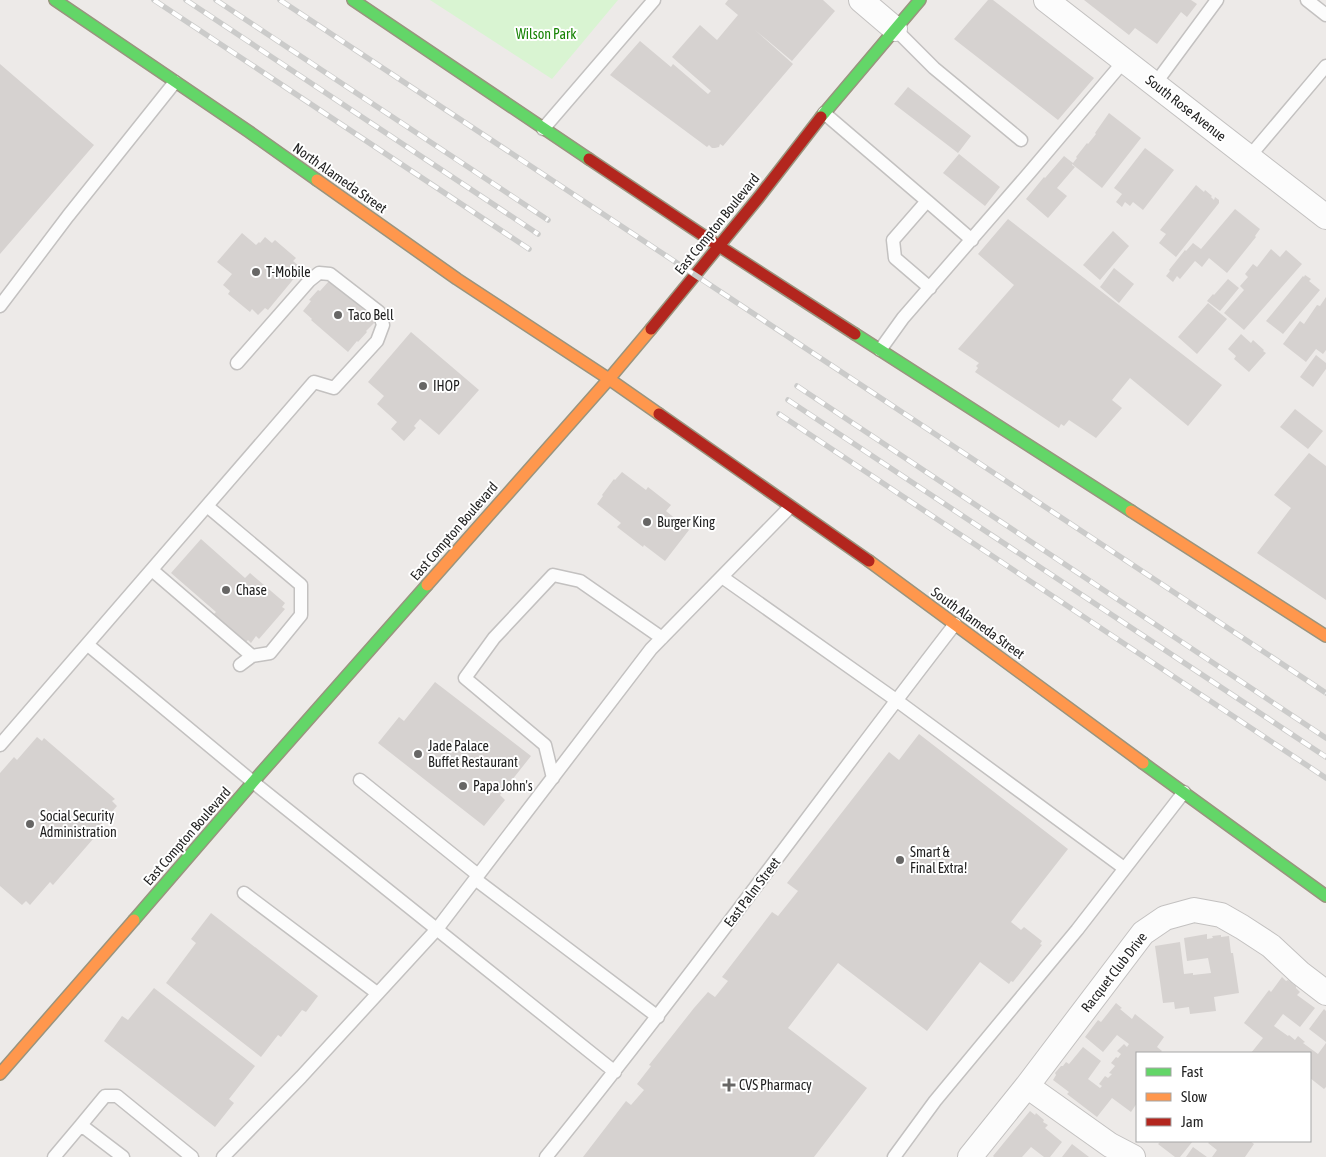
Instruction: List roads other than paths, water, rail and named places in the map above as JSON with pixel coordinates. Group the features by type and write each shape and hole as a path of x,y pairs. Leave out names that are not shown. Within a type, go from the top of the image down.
{"main road":[{"name":"North Alameda Street","path":"55,0 248,131 457,278 609,379"},
{"path":"353,0 719,246 1326,636"},
{"name":"East Compton Boulevard","path":"0,1074 253,782 609,379 719,246 824,113 920,0"},
{"name":"South Alameda Street","path":"609,379 955,624 1326,896"}],"street":[{"path":"862,0 895,29"},
{"name":"South Rose Avenue","path":"1046,0 1326,217"},
{"name":"Racquet Club Drive","path":"970,1157 1027,1086 1143,933 1165,918 1194,910 1221,915 1271,946 1300,973 1326,993"},
{"path":"1027,1086 1110,1145 1133,1157"}],"lane":[{"path":"543,129 654,0"},
{"path":"1155,84 1217,0"},
{"path":"1308,0 1326,15"},
{"path":"895,29 934,68 1021,140"},
{"path":"880,350 903,318 1124,61"},
{"path":"1249,157 1326,66"},
{"path":"0,306 68,216 175,82"},
{"path":"824,113 972,240"},
{"path":"927,201 893,240 895,258 930,288"},
{"path":"0,745 314,382 334,388 376,341 384,325 379,312 330,274 319,273 308,281 237,363"},
{"path":"207,506 301,584 301,615 270,653 252,656 240,664"},
{"path":"223,1157 301,1077 437,929 651,649 790,507"},
{"path":"152,570 252,656"},
{"path":"553,778 545,745 465,678 494,638 554,575 580,581 662,638"},
{"path":"722,577 896,700 1124,868"},
{"name":"East Palm Street","path":"546,1157 658,1016 955,624"},
{"path":"88,645 253,782 615,1072"},
{"path":"360,780 477,877 658,1016"},
{"path":"894,1157 935,1101 1077,930 1184,792"},
{"path":"244,893 377,993"},
{"path":"54,1157 105,1096 116,1096 192,1157"},
{"path":"82,1124 123,1157"}],"railway":[{"path":"154,0 529,249"},
{"path":"186,0 538,234"},
{"path":"216,0 548,220"},
{"path":"280,0 1326,693"},
{"path":"797,386 1326,738"},
{"path":"788,400 1326,757"},
{"path":"779,414 1326,778"}],"place":[{"name":"T-Mobile","path":"256,272"},
{"name":"Taco Bell","path":"338,315"},
{"name":"IHOP","path":"423,386"},
{"name":"Burger King","path":"647,522"},
{"name":"Chase","path":"226,590"},
{"name":"Jade Palace Buffet Restaurant","path":"418,754"},
{"name":"Papa John's","path":"463,786"},
{"name":"Social Security Administration","path":"30,824"},
{"name":"Smart & Final Extra!","path":"900,860"},
{"name":"CVS Pharmacy","path":"729,1085"}],"park label":[{"name":"Wilson Park","path":"546,34"}]}
